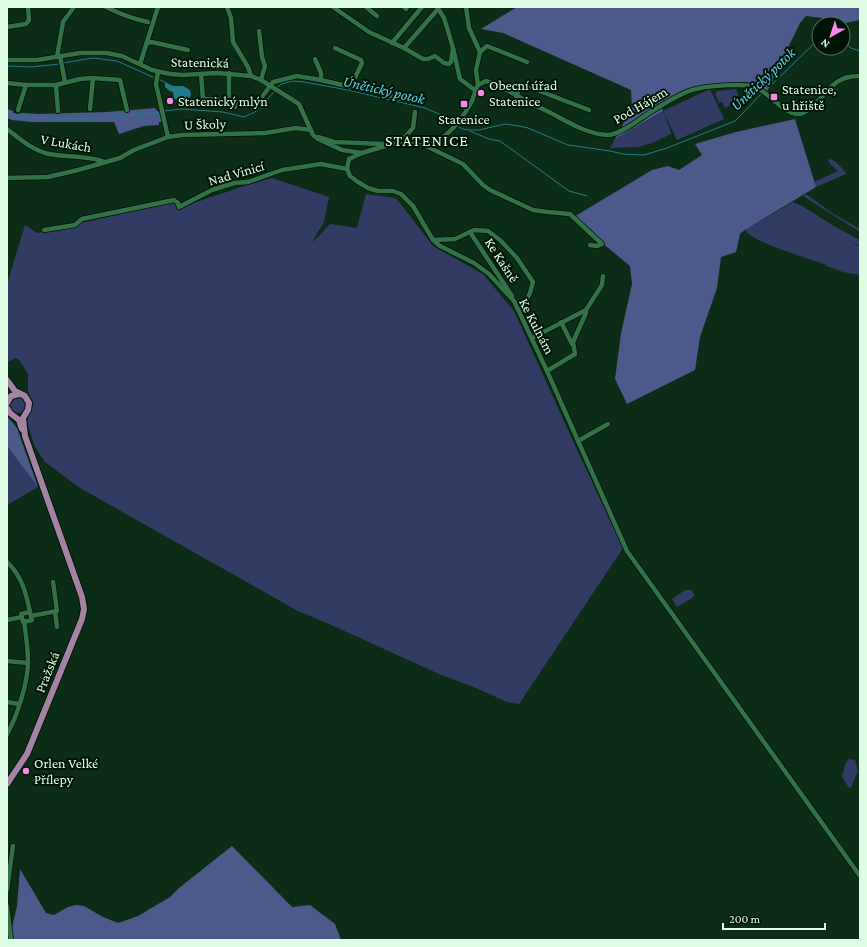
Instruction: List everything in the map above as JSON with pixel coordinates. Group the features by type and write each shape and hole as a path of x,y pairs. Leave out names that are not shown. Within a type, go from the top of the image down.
{"main road":[{"path":"7,380 15,391 25,396 29,403 29,408 23,418 25,436"},
{"path":"7,387 8,400"},
{"path":"8,400 14,395 20,394"},
{"path":"7,408 10,413 19,420 25,436"},
{"path":"14,416 22,416 25,414"},
{"name":"Pražská","path":"7,784 27,754 82,620 83,612 83,601 71,563 25,436"}],"street":[{"path":"7,27 26,24 29,20 28,7"},
{"path":"65,82 62,64 58,57 63,22 74,7"},
{"path":"106,7 127,17 148,22"},
{"path":"140,64 158,7"},
{"path":"227,7 231,18 232,42 248,67 251,76"},
{"path":"333,7 369,32 404,48 423,59 428,59 435,56 444,63 449,64 451,62 453,48"},
{"path":"366,7 377,16"},
{"path":"404,7 406,9 407,7"},
{"path":"392,43 422,7"},
{"path":"426,146 443,137 454,128 472,102 478,85 476,70 480,52 469,28 466,7"},
{"path":"404,48 438,8 444,18 460,79 476,91"},
{"path":"259,32 262,57 265,66 261,80"},
{"path":"146,44 150,42 188,50"},
{"path":"480,52 488,46 527,62"},
{"path":"336,48 362,60 351,86"},
{"name":"Statenická","path":"7,60 36,60 80,53 107,53 122,56 140,64 157,77 170,74 229,73 251,76 261,80 299,104 312,132"},
{"path":"315,59 321,73 321,80"},
{"path":"229,73 229,100"},
{"path":"201,74 203,99 236,100 235,108"},
{"path":"248,100 252,105 256,106 273,82 297,76 351,86 411,101"},
{"name":"Pod Hájem","path":"478,85 483,82 499,85 516,96 584,130 609,135 620,131 653,110 693,90 713,86 752,86 767,94 792,113 802,114 836,82 853,76 860,76"},
{"path":"157,77 162,112 168,137"},
{"path":"90,109 93,78"},
{"path":"7,83 26,85 56,85 65,82 93,78 120,80 126,110"},
{"path":"18,110 26,85"},
{"path":"56,85 58,111"},
{"path":"516,96 521,86 524,85 589,110"},
{"path":"395,143 399,138 404,138 413,128 415,112"},
{"name":"U Školy","path":"7,178 48,177 120,158 134,150 168,137 182,135 265,133 296,128 312,132"},
{"name":"V Lukách","path":"7,129 27,144 38,150 104,162"},
{"path":"312,132 334,142 382,143 385,145"},
{"path":"312,132 318,139 342,150 362,153"},
{"path":"404,138 414,145"},
{"path":"349,159 385,145 395,143 426,146 463,164 483,185 490,190 533,210 570,214 602,244 597,246 590,245"},
{"path":"342,150 349,159 347,169"},
{"name":"Nad Vinicí","path":"44,230 75,225 82,219 174,200 178,203 179,207 212,190 234,183 248,182 282,170 321,164 347,169"},
{"name":"Ke Kulnám","path":"347,169 350,176 368,188 378,191 393,191 402,194 413,206 433,240 440,246 474,263 497,282 514,301 547,370 627,551 860,876"},
{"path":"433,240 455,239 474,230 488,231 500,240 517,258 533,282 530,293 520,312"},
{"name":"Ke Kašně","path":"470,232 510,292 514,301"},
{"path":"573,345 586,310 602,285 603,276"},
{"path":"532,338 586,310"},
{"path":"547,370 576,352 561,322"},
{"path":"578,441 608,424"},
{"path":"7,562 22,582 32,620 7,620"},
{"path":"53,582 57,609 55,612 57,627"},
{"path":"7,734 19,704 28,663 27,642 21,614 55,612"},
{"path":"7,661 28,663"},
{"path":"7,702 19,704"},
{"path":"7,890 13,846"},
{"path":"7,906 11,940"}],"shaded area":[{"path":"517,7 860,7 860,20 851,22 851,16 806,16 800,23 767,91 746,82 698,88 661,103 663,111 615,139 632,108 631,90 503,33 481,29"},
{"path":"165,82 173,86 183,86 190,90 191,94 188,102 174,99 173,92 165,87"},
{"path":"710,89 724,119 677,140 663,111"},
{"path":"736,89 740,101 725,108 722,102 719,103 715,94 717,91"},
{"path":"155,108 160,114 163,122 159,122 159,125 144,126 119,134 114,122 31,122 7,118 7,109 18,114 39,114 107,112"},
{"path":"663,111 671,134 652,143 638,147 610,148 615,139"},
{"path":"795,119 816,187 742,232 740,234 736,252 721,257 717,288 700,337 695,370 627,404 615,379 621,333 632,284 630,266 572,218 652,170 668,166 679,170 702,155 695,144 736,132"},
{"path":"829,159 838,164 846,174 816,187 814,182 838,171 830,164"},
{"path":"272,178 329,197 324,222 312,242 330,224 357,228 366,194 396,198 433,246 483,274 514,311 623,548 519,704 507,702 439,674 298,611 80,488 45,462 35,447 27,422 32,402 28,391 28,374 20,361 16,358 7,362 7,284 25,225 37,233 173,202 182,207"},
{"path":"806,194 832,213 860,229 860,232 803,196"},
{"path":"793,202 860,240 860,246 851,242 860,247 860,275 843,272 796,255 760,241 746,231"},
{"path":"15,397 21,397 26,402 24,411 21,413 15,413 10,408 10,402"},
{"path":"7,416 17,428 38,487 7,446"},
{"path":"7,446 38,487 7,505"},
{"path":"685,590 691,590 695,596 677,607 672,599"},
{"path":"849,759 855,760 858,771 851,788 848,787 842,776 846,763"},
{"path":"232,846 292,907 310,905 335,924 341,940 11,940 10,936 17,906 20,869 46,913 54,915 68,907 76,905 84,906 103,917 118,923 138,916 170,897 179,888"}],"waterway":[{"name":"Únětický potok","path":"851,19 860,17"},
{"name":"Únětický potok","path":"765,91 811,47"},
{"path":"851,48 860,51"},
{"path":"63,63 93,58 117,61 155,78"},
{"path":"7,66 31,67 59,64"},
{"path":"772,83 773,74"},
{"path":"158,79 165,82"},
{"name":"Únětický potok","path":"277,88 281,84 293,81 348,90 425,108 439,114 455,124"},
{"name":"Únětický potok","path":"163,111 182,109 223,112 244,117 255,112 275,91"},
{"name":"Únětický potok","path":"457,126 469,130 479,130 505,124 519,126 528,128 568,145 623,154 644,155 667,148 735,121 762,93"},
{"name":"Únětický potok","path":"7,112 18,115 77,119 119,117 160,112"},
{"path":"470,131 489,139 500,141 569,191 587,196"}],"place":[{"name":"Obecní úřad Statenice","path":"481,93"},
{"name":"Statenice, u hřiště","path":"774,97"},
{"name":"Statenický mlýn","path":"170,101"},
{"name":"Statenice","path":"464,104"},
{"name":"Orlen Velké Přílepy","path":"26,771"}],"district":[{"name":"STATENICE","path":"427,140"}]}
